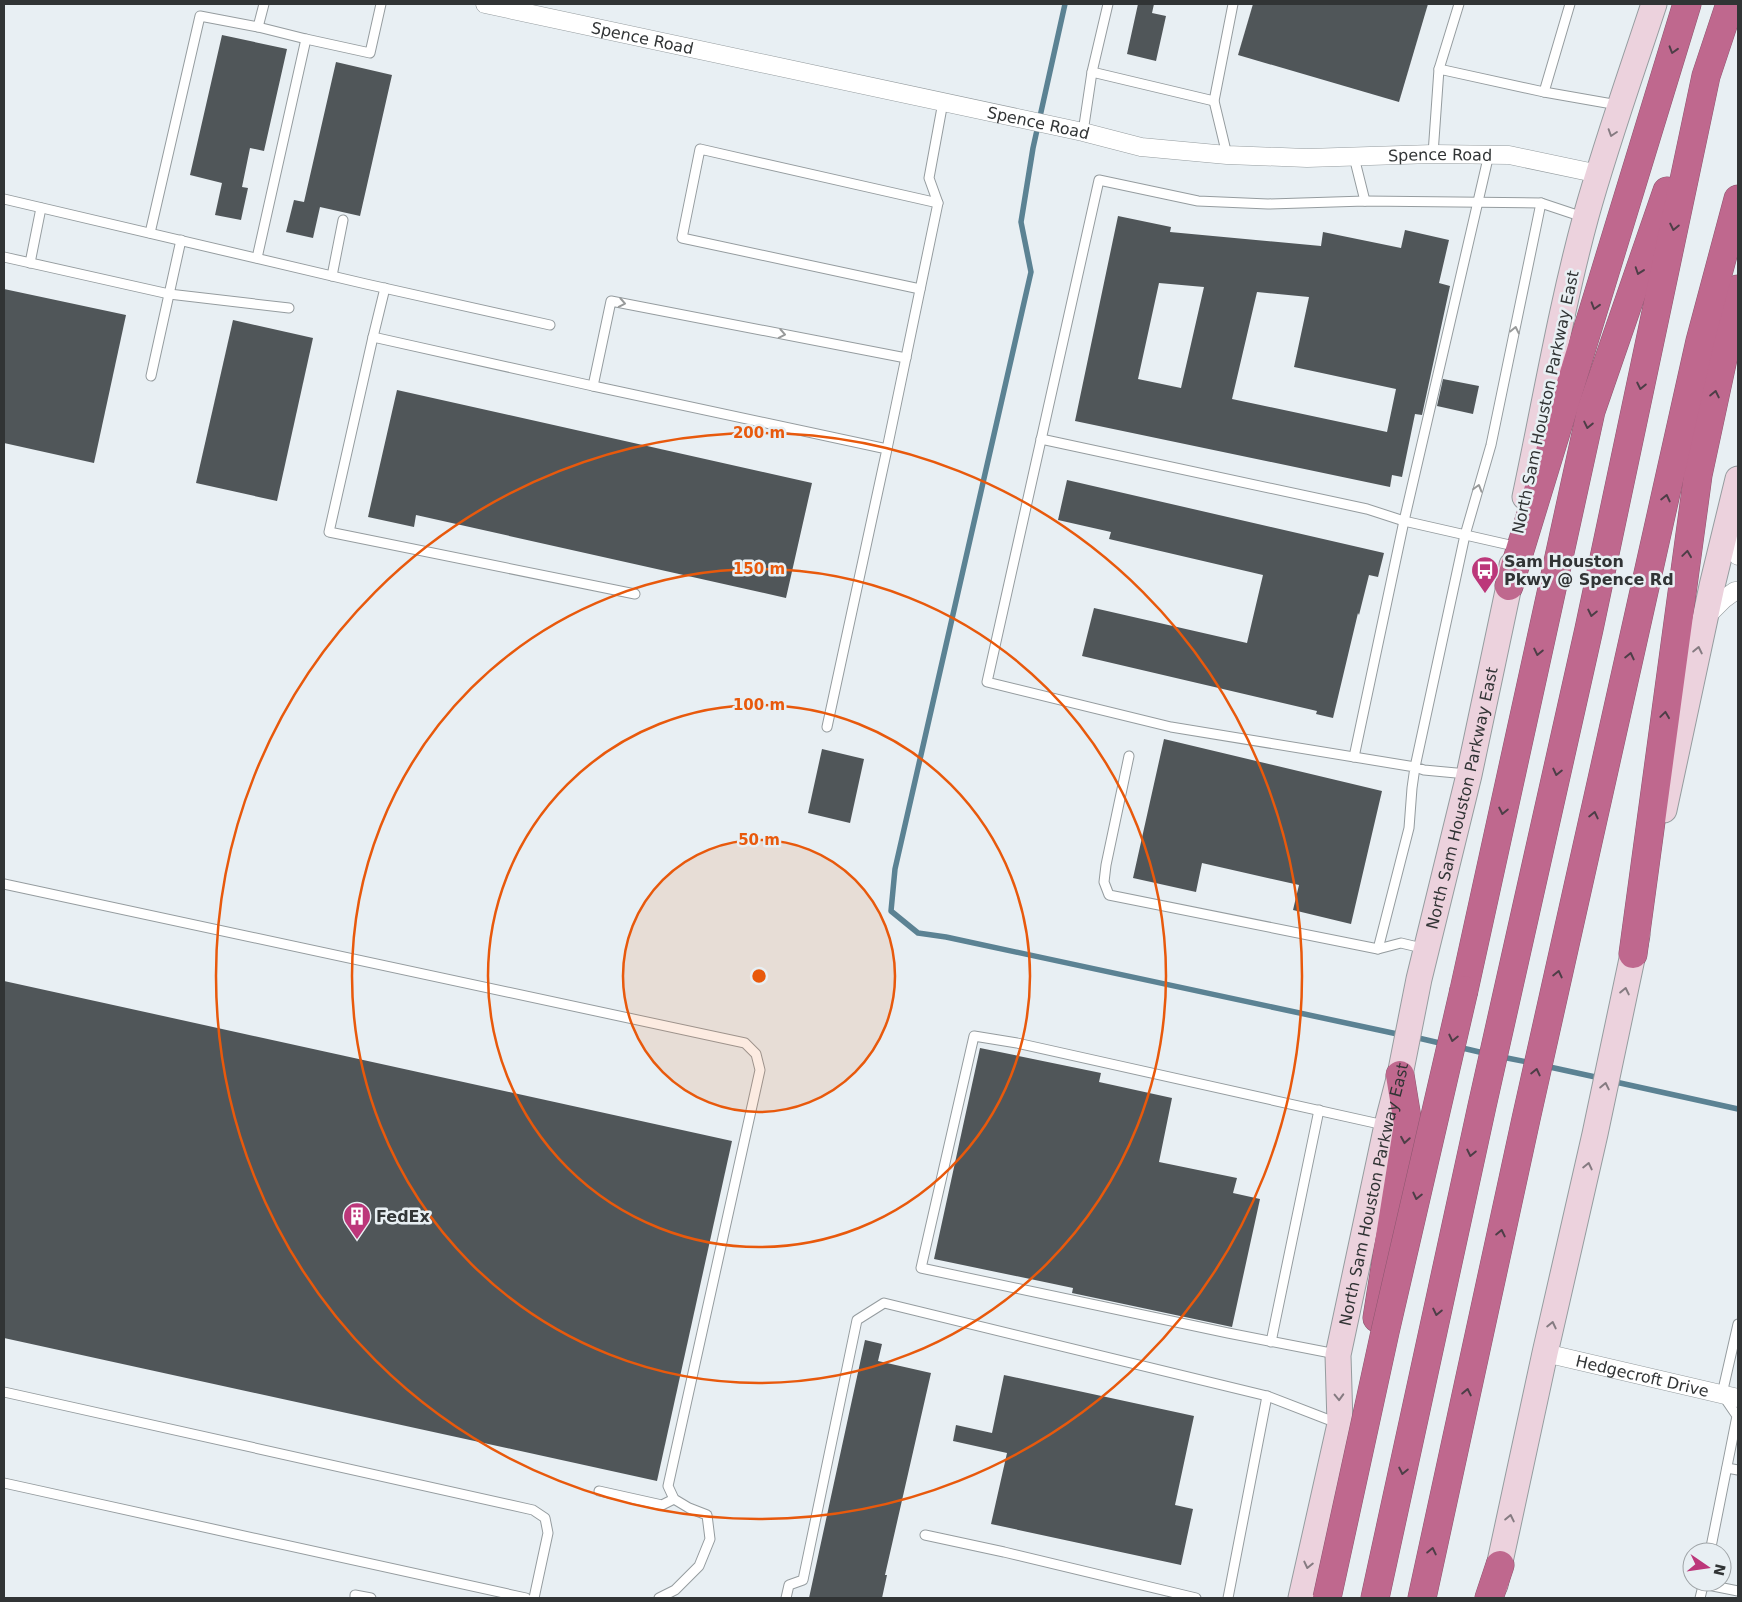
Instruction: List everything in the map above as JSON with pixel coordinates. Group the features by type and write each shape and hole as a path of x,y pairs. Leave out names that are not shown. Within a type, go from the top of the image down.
{"highway":[{"path":"1509,586 1687,4"},
{"path":"1327,1598 1385,1332 1464,990 1591,411 1730,4"},
{"path":"1375,1598 1503,1009 1591,619 1706,76"},
{"path":"1422,1598 1526,1119 1700,342 1738,199"},
{"path":"1633,954 1698,475 1738,289"},
{"path":"1332,1598 1408,1124 1400,1075"},
{"path":"1491,1598 1500,1565"}],"main road":[{"name":"North Sam Houston Parkway East","path":"1300,1598 1340,1424 1338,1355 1426,949 1469,775 1509,586 1514,546 1566,301 1598,174 1654,4"},
{"path":"1500,1565 1545,1353 1596,1134 1705,617 1738,479"}],"street":[{"name":"Spence Road","path":"485,4 1083,132 1141,148 1227,155 1307,158 1433,154 1509,154 1598,174"},
{"path":"1725,531 1738,556"},
{"path":"1705,617 1724,599 1738,591"},
{"name":"Hedgecroft Drive","path":"1545,1353 1730,1396"}],"lane":[{"path":"258,27 264,4"},
{"path":"150,233 200,16 258,27 370,53 381,4"},
{"path":"1083,132 1092,72 1108,4"},
{"path":"1227,155 1214,100 1233,4"},
{"path":"1433,154 1439,69 1459,4"},
{"path":"1544,92 1570,4"},
{"path":"257,258 306,39"},
{"path":"1439,69 1544,92 1621,106"},
{"path":"1092,72 1214,100"},
{"path":"827,727 938,203 929,178 943,102"},
{"path":"920,289 682,238 700,150 938,203"},
{"path":"1354,757 1404,522 1489,154"},
{"path":"1354,157 1365,201"},
{"path":"1469,775 1424,770 1171,727 987,682 1099,180 1198,201 1268,204 1365,201 1541,203 1586,218"},
{"path":"4,199 550,325"},
{"path":"1378,949 1409,828 1415,767 1465,535 1491,445 1541,203"},
{"path":"30,263 41,208"},
{"path":"332,276 343,220"},
{"path":"151,376 181,240"},
{"path":"4,257 169,294 289,308"},
{"path":"384,288 329,532 635,594"},
{"path":"593,386 611,301 906,358"},
{"path":"373,337 887,449"},
{"path":"1041,439 1367,509 1404,522 1514,546"},
{"path":"1129,756 1106,865 1104,882 1109,895 1378,949 1402,944 1426,949"},
{"path":"4,884 744,1043 756,1054 760,1070 668,1486 674,1499 689,1508 707,1515 710,1539 699,1566 675,1590 658,1598"},
{"path":"1338,1355 921,1268 974,1036 1017,1043 1387,1125"},
{"path":"1271,1342 1319,1110"},
{"path":"786,1598 789,1585 803,1580 857,1320 884,1303 1267,1396 1340,1424"},
{"path":"1712,1542 1737,1416 1730,1396 1738,1324"},
{"path":"4,1392 533,1510 545,1518 548,1533 534,1598"},
{"path":"1228,1598 1267,1396"},
{"path":"1727,1468 1738,1470"},
{"path":"4,1483 526,1598"},
{"path":"598,1491 662,1505 674,1499"},
{"path":"925,1535 1196,1598"},
{"path":"354,1598 355,1595 371,1598"}],"building":[{"path":"1138,4 1154,4 1152,13 1166,16 1156,61 1127,54"},
{"path":"1253,4 1428,4 1399,102 1238,55"},
{"path":"222,35 287,49 264,151 250,148 242,187 248,188 241,220 215,215 222,183 190,175"},
{"path":"336,62 392,75 360,216 320,207 313,238 286,232 294,200 304,202"},
{"path":"1118,216 1171,227 1170,232 1321,246 1323,232 1401,248 1405,230 1449,240 1439,283 1450,286 1422,415 1415,414 1402,477 1392,475 1390,487 1075,421","holes":["1159,283 1204,287 1181,388 1138,379","1257,292 1309,297 1294,367 1396,389 1387,432 1232,399"]},
{"path":"4,289 126,315 94,463 4,443"},
{"path":"233,320 313,338 277,501 196,483"},
{"path":"1443,379 1479,386 1473,414 1437,406"},
{"path":"397,390 812,483 786,598 416,515 414,527 368,517"},
{"path":"1067,480 1384,553 1378,577 1369,575 1333,718 1316,714 1317,711 1082,656 1094,608 1247,643 1263,575 1109,539 1111,532 1058,520"},
{"path":"1164,739 1382,791 1351,924 1293,910 1299,885 1202,863 1196,892 1133,878"},
{"path":"822,749 864,759 850,823 808,813"},
{"name":"FedEx","path":"4,981 732,1141 657,1481 4,1338"},
{"path":"980,1048 1101,1073 1099,1082 1172,1098 1159,1162 1237,1178 1233,1193 1260,1199 1232,1327 1072,1293 1073,1288 934,1259"},
{"path":"865,1340 882,1344 878,1361 931,1373 885,1575 887,1575 882,1598 809,1598"},
{"path":"1004,1375 1194,1416 1175,1505 1193,1509 1181,1565 991,1524 1007,1453 953,1441 956,1425 992,1433"}],"waterway":[{"path":"1065,4 1033,148 1021,222 1031,272 895,869 891,911 918,933 946,937 1402,1035"},
{"path":"1414,1037 1444,1044"},
{"path":"1458,1047 1488,1054"},
{"path":"1502,1057 1532,1063"},
{"path":"1545,1066 1600,1078"},
{"path":"1611,1081 1738,1109"}],"place":[{"name":"Sam Houston Pkwy @ Spence Rd","path":"1485,594"},
{"name":"FedEx","path":"357,1240"}]}
